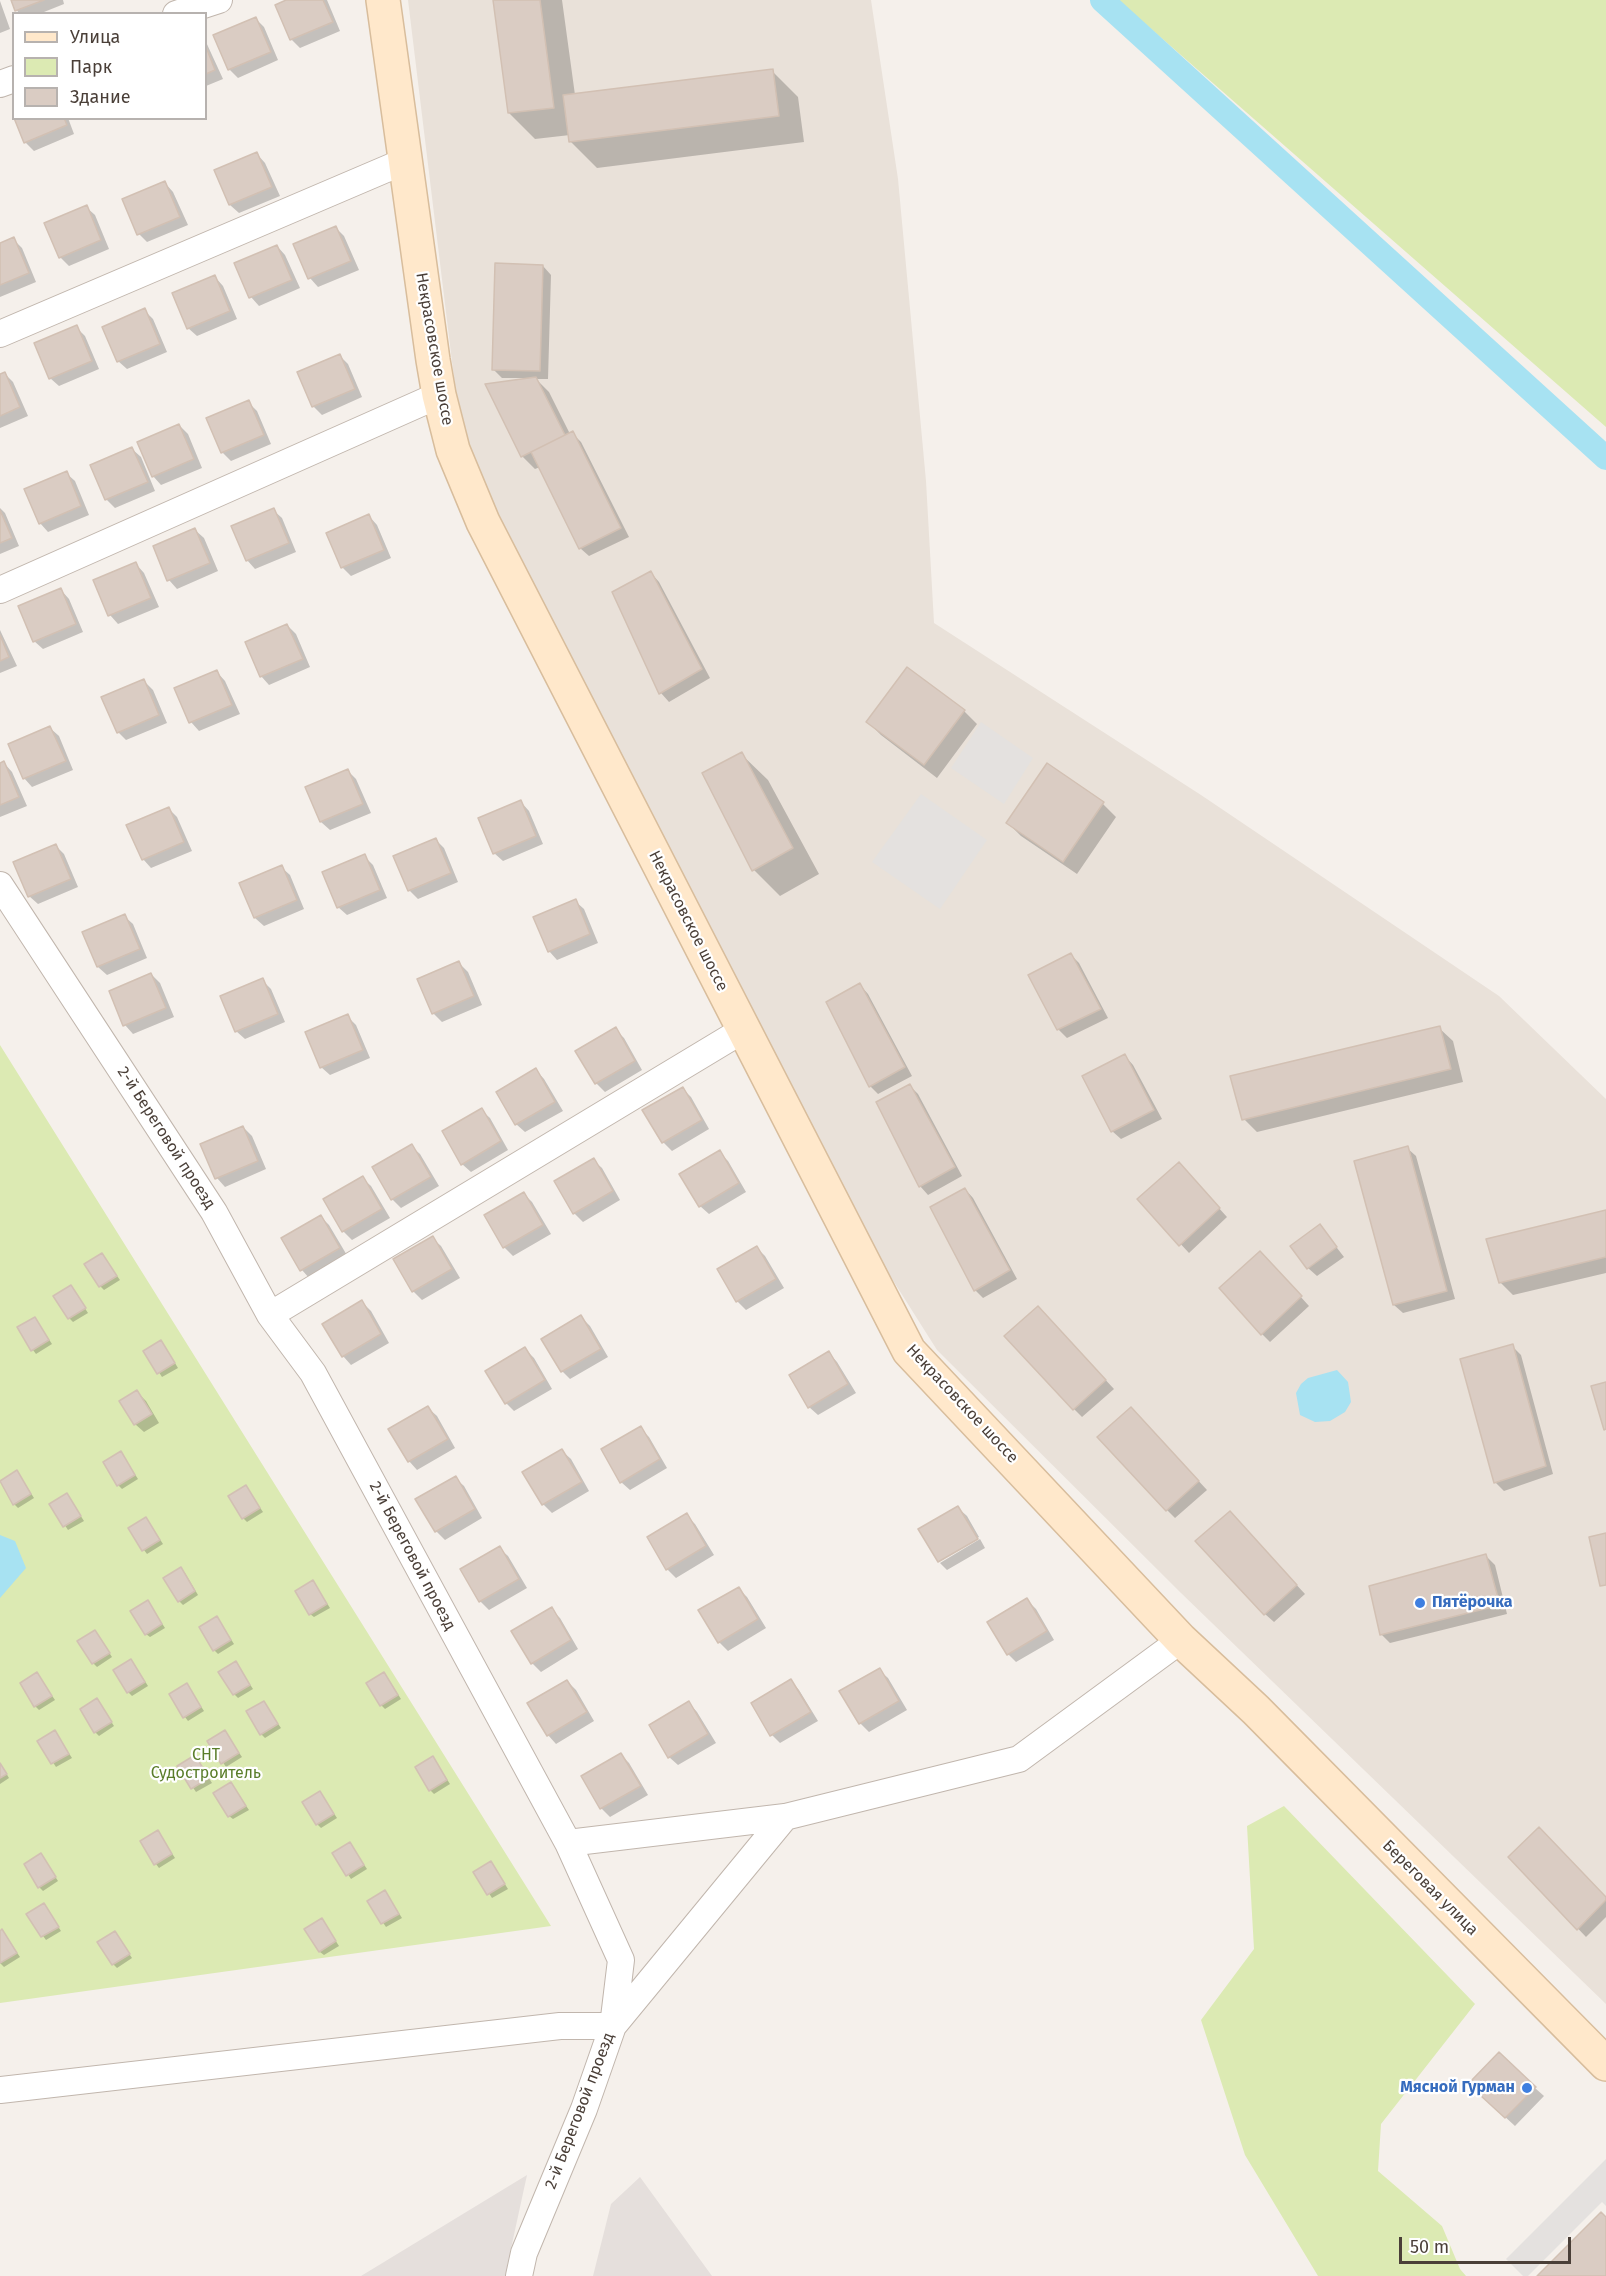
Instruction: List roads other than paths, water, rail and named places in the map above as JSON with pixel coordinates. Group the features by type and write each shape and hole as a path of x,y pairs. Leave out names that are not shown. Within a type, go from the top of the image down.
{"main road":[{"name":"Некрасовское шоссе","path":"383,0 439,395 453,450 483,522 909,1351 1181,1640 1256,1710"},
{"name":"Береговая улица","path":"1256,1710 1606,2064"}],"street":[{"path":"182,12 219,0"},
{"path":"0,334 405,160"},
{"path":"0,590 439,395"},
{"name":"2-й Береговой проезд","path":"0,885 214,1212 270,1315 313,1373 568,1843 621,1960 613,2026 584,2109 524,2253 519,2276"},
{"path":"270,1315 743,1030"},
{"path":"568,1843 785,1816 1019,1759 1181,1640"},
{"path":"0,2090 560,2026 613,2026 785,1816"}],"water":[{"path":"1337,1370 1348,1382 1351,1402 1345,1412 1330,1421 1315,1422 1300,1415 1296,1393 1301,1384 1308,1378"},
{"path":"0,1535 15,1541 26,1568 0,1598"}],"waterway":[{"path":"1102,0 1606,458"}],"place":[{"name":"Пятёрочка","path":"1420,1603"},
{"name":"Мясной Гурман","path":"1527,2088"}],"park label":[{"name":"СНТ Судостроитель","path":"206,1765"}]}
